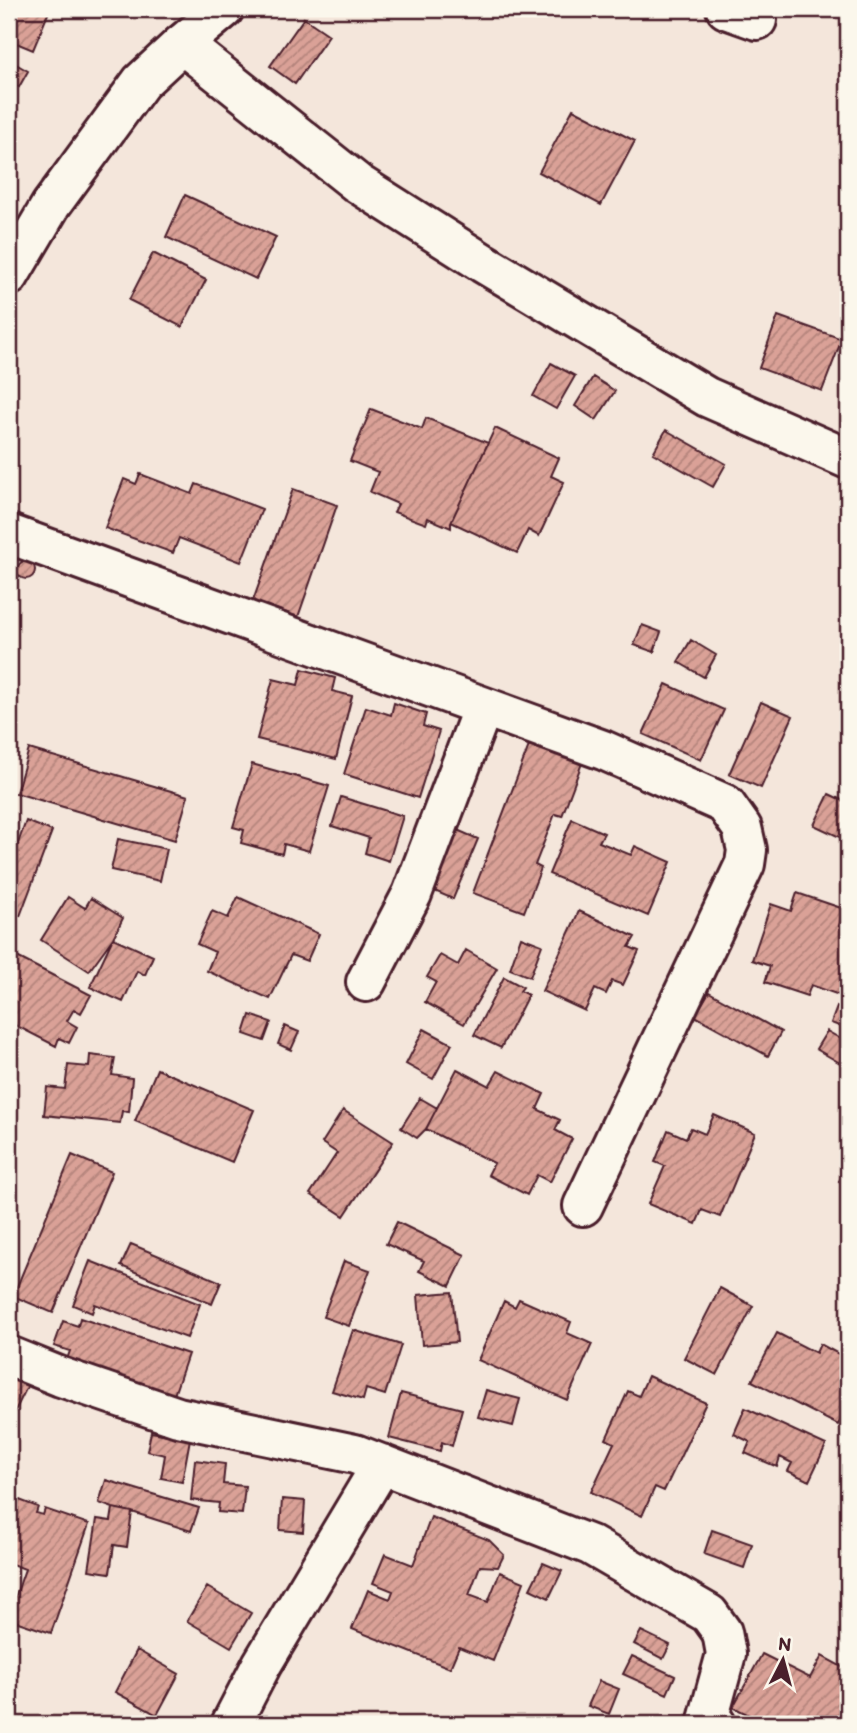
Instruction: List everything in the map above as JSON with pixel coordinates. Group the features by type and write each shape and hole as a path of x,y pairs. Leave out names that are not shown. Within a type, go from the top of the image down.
{"street":[{"path":"9,276 51,205 141,82 224,9"},
{"path":"182,44 357,183 484,263 707,397 848,459"},
{"path":"9,534 603,750 725,804 742,828 747,850 745,864 583,1206"},
{"path":"366,982 412,894 483,707"},
{"path":"9,1356 178,1417 355,1454 590,1545 709,1614 722,1632 726,1654 711,1723"},
{"path":"231,1724 262,1664 382,1464"}],"building":[{"path":"9,9 50,9 33,50 9,40"},
{"path":"304,18 329,35 295,84 270,66"},
{"path":"9,60 28,71 19,87 9,81"},
{"path":"573,109 635,141 601,205 539,172"},
{"path":"185,195 276,237 256,279 166,237"},
{"path":"153,253 206,280 182,327 129,300"},
{"path":"778,316 842,339 822,391 759,368"},
{"path":"551,363 575,376 556,409 533,396"},
{"path":"593,377 615,391 596,420 575,406"},
{"path":"371,409 422,429 426,418 488,443 451,522 451,528 428,518 426,524 394,512 398,504 370,492 378,472 350,461"},
{"path":"495,428 559,458 551,476 564,482 539,536 528,530 517,553 451,522"},
{"path":"666,430 726,464 713,487 653,453"},
{"path":"140,474 192,494 196,484 262,509 241,562 179,538 173,553 105,528 124,479 136,484"},
{"path":"293,489 337,505 298,617 253,601"},
{"path":"22,561 30,561 35,570 33,577 22,579 17,574 17,566"},
{"path":"642,625 661,632 654,652 634,645"},
{"path":"691,640 716,655 704,677 678,662"},
{"path":"302,669 335,678 332,691 352,696 336,759 257,739 273,679 298,685"},
{"path":"666,684 724,710 701,760 643,734"},
{"path":"761,702 793,716 761,788 729,774"},
{"path":"394,703 426,714 423,726 439,731 418,798 344,774 366,707 391,715"},
{"path":"530,743 582,763 562,816 555,814 535,865 541,868 524,912 473,893"},
{"path":"29,749 188,796 175,840 16,793"},
{"path":"252,764 329,786 309,851 284,844 282,854 241,843 244,830 233,827"},
{"path":"829,794 848,803 848,841 814,825"},
{"path":"341,797 403,816 389,861 365,853 369,838 332,826"},
{"path":"572,819 604,833 599,842 631,855 635,846 671,862 648,916 549,874"},
{"path":"26,821 52,831 20,916 9,912 9,868"},
{"path":"448,826 478,839 453,899 423,886"},
{"path":"118,839 167,849 160,881 111,870"},
{"path":"797,893 844,909 839,926 848,929 848,969 839,995 811,985 807,996 765,982 770,966 752,960 771,904 791,911"},
{"path":"68,897 85,908 91,898 123,918 113,938 89,971 41,940"},
{"path":"238,897 319,934 307,961 291,955 270,999 207,971 215,952 197,944 212,911 228,918"},
{"path":"579,911 635,937 629,947 639,951 623,985 612,981 606,994 595,989 585,1011 542,991"},
{"path":"521,937 542,945 530,977 510,969"},
{"path":"113,938 153,956 145,975 137,971 123,1002 90,987"},
{"path":"466,950 497,968 464,1024 425,1002 436,982 427,977 440,955 458,965"},
{"path":"17,957 91,995 81,1013 74,1009 67,1021 77,1027 69,1043 59,1038 56,1046 9,1022 9,973"},
{"path":"504,977 523,987 520,991 528,995 501,1048 474,1035"},
{"path":"709,992 781,1032 768,1056 695,1016"},
{"path":"837,1007 848,1011 844,1028 831,1023"},
{"path":"250,1015 271,1022 264,1041 244,1034"},
{"path":"285,1026 299,1032 291,1050 278,1044"},
{"path":"424,1029 452,1044 433,1079 406,1064"},
{"path":"827,1031 848,1043 848,1050 840,1063 816,1049"},
{"path":"90,1055 115,1058 112,1075 132,1078 129,1112 122,1111 120,1123 44,1115 47,1087 65,1089 68,1065 89,1067"},
{"path":"157,1069 254,1110 232,1162 135,1121"},
{"path":"457,1069 489,1086 498,1071 544,1094 537,1109 560,1120 555,1130 572,1139 550,1182 537,1175 527,1195 488,1175 494,1163 426,1129"},
{"path":"420,1098 437,1108 426,1129 417,1138 401,1128"},
{"path":"343,1110 393,1142 344,1216 310,1194 337,1153 322,1143"},
{"path":"714,1115 755,1133 720,1217 702,1210 696,1224 648,1204 665,1166 655,1162 668,1130 686,1138 691,1128 705,1134"},
{"path":"72,1155 112,1172 53,1313 13,1296"},
{"path":"848,1168 848,1187 839,1181"},
{"path":"397,1222 465,1255 450,1286 419,1271 424,1261 386,1244"},
{"path":"131,1244 221,1282 212,1304 121,1266"},
{"path":"90,1261 200,1304 187,1338 95,1304 92,1313 73,1305"},
{"path":"344,1261 370,1270 349,1326 323,1317"},
{"path":"720,1288 753,1306 717,1375 684,1358"},
{"path":"452,1292 457,1342 422,1345 418,1295"},
{"path":"519,1299 571,1322 567,1333 592,1344 567,1400 478,1360 504,1301 515,1307"},
{"path":"80,1318 188,1354 172,1401 65,1365 70,1351 54,1346 63,1321 78,1326"},
{"path":"353,1330 401,1345 385,1395 366,1389 363,1400 332,1391"},
{"path":"777,1333 816,1353 820,1344 848,1359 845,1379 848,1380 848,1407 838,1425 752,1381"},
{"path":"9,1371 30,1381 14,1413 9,1410"},
{"path":"648,1376 706,1403 664,1491 655,1487 642,1516 591,1492 614,1443 606,1439 628,1391 639,1396"},
{"path":"486,1390 520,1399 513,1426 478,1417"},
{"path":"401,1393 462,1409 452,1446 442,1442 440,1451 389,1438"},
{"path":"745,1408 826,1445 809,1481 788,1471 792,1463 780,1457 777,1467 745,1453 750,1442 734,1434"},
{"path":"151,1432 190,1439 182,1482 161,1478 165,1455 147,1451"},
{"path":"195,1460 225,1464 223,1484 245,1486 242,1514 218,1512 219,1503 191,1500"},
{"path":"106,1480 199,1508 191,1531 99,1503"},
{"path":"9,1496 38,1507 36,1513 43,1515 45,1509 89,1524 51,1633 9,1619 25,1569 9,1563"},
{"path":"282,1499 305,1501 303,1532 280,1530"},
{"path":"113,1508 132,1512 127,1547 114,1545 110,1573 89,1570 97,1519 111,1521"},
{"path":"431,1517 489,1540 504,1555 498,1567 480,1566 469,1595 488,1602 500,1572 524,1582 493,1661 459,1647 450,1668 352,1629 368,1590 390,1599 393,1591 373,1583 385,1554 413,1565"},
{"path":"712,1530 752,1544 744,1568 704,1554"},
{"path":"543,1563 562,1571 549,1598 530,1589"},
{"path":"207,1587 251,1613 231,1647 187,1621"},
{"path":"641,1631 670,1645 663,1659 634,1644"},
{"path":"137,1650 179,1674 157,1715 115,1692"},
{"path":"762,1654 810,1678 822,1656 848,1670 846,1724 767,1724 733,1707"},
{"path":"632,1656 675,1676 667,1694 623,1674"},
{"path":"599,1681 619,1689 609,1714 588,1706"}]}
